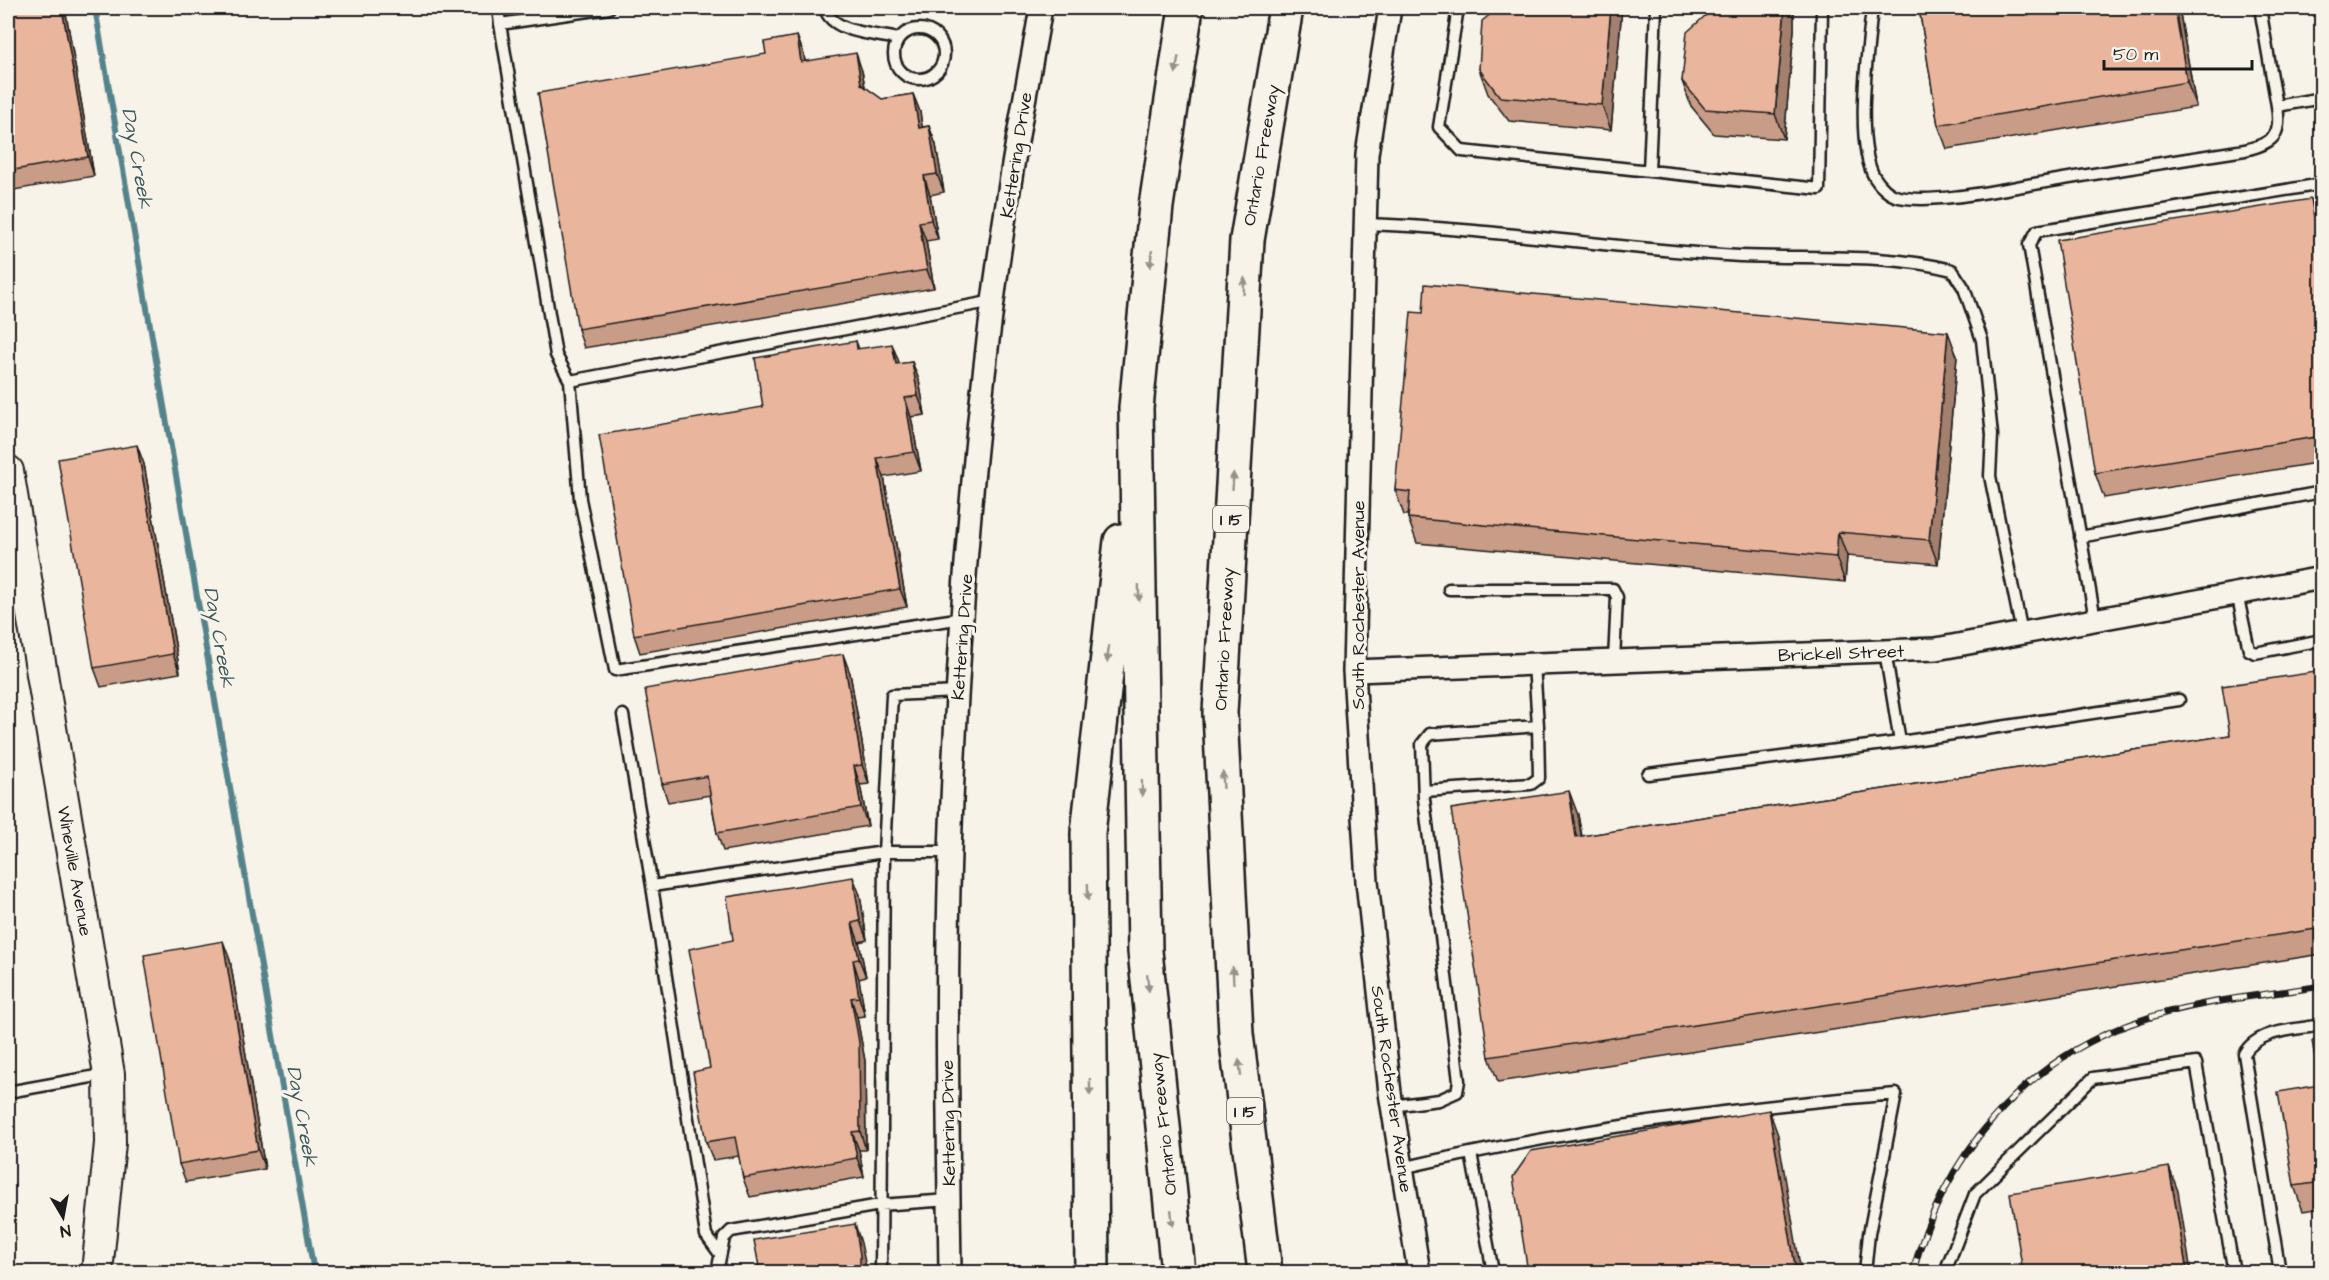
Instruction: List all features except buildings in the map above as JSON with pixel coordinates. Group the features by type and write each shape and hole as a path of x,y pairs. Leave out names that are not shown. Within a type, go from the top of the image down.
{"highway":[{"name":"Ontario Freeway","path":"1178,1272 1145,951 1136,408 1156,206 1186,8"},
{"name":"Ontario Freeway","path":"1265,1272 1236,1034 1220,713 1247,240 1286,8"},
{"path":"1092,1272 1088,833 1136,408"},
{"path":"1254,1189 1276,1272"}],"street":[{"name":"Kettering Drive","path":"950,1272 947,1051 951,852 963,618 975,466 994,301 1010,183 1041,8"},
{"name":"South Rochester Avenue","path":"1390,8 1367,154 1354,670 1367,880 1392,1106 1419,1272"},
{"name":"Wineville Avenue","path":"8,471 19,605 109,1074 110,1143 98,1272"},
{"name":"Brickell Street","path":"1354,670 1936,649 2322,578"}],"lane":[{"path":"498,8 556,356 570,381 580,499 615,670 963,618"},
{"path":"501,24 609,8"},
{"path":"825,8 827,15 836,24 898,39 912,29 929,30 941,42 944,50 942,66 936,73 921,80 905,76 899,70 893,54 898,39"},
{"path":"1458,8 1439,127 1462,151 1819,189 1822,8"},
{"path":"1649,171 1656,8"},
{"path":"1872,8 1866,81 1865,155 1879,183 1897,197 1933,197 1989,191 2262,146 2275,137 2280,122 2260,8"},
{"path":"2277,106 2322,98"},
{"path":"2095,620 2029,245 2037,231 2322,183"},
{"path":"1365,224 1444,227 1739,255 1915,261 1952,270 1964,288 1982,340 1992,435 1990,476 2022,633"},
{"path":"570,381 994,301"},
{"path":"2080,537 2322,492"},
{"path":"1449,588 1613,590 1617,597 1614,661"},
{"path":"2237,593 2249,650 2255,653 2322,640"},
{"path":"1885,651 1900,742"},
{"path":"1424,791 1531,784 1539,778 1534,664"},
{"path":"882,1272 880,1205 884,852 892,695 958,692"},
{"path":"1648,774 1900,742 2179,700"},
{"path":"623,715 706,1235 720,1254"},
{"path":"1392,1106 1439,1100 1457,1092 1459,1081 1424,791 1422,744 1430,734 1538,726"},
{"path":"652,886 884,852 951,852"},
{"path":"2280,1272 2244,1054 2250,1044 2264,1036 2322,1025"},
{"path":"1945,1272 1976,1194 2093,1078 2196,1063 2234,1272"},
{"path":"8,1092 109,1074"},
{"path":"1402,1168 1471,1153 1776,1104 1896,1094 1869,1234 1865,1272"},
{"path":"1471,1153 1493,1272"},
{"path":"717,1272 724,1238 732,1231 880,1205 949,1200"}],"waterway":[{"name":"Day Creek","path":"95,8 314,1272"}],"railway":[{"path":"1913,1272 1926,1230 1944,1191 1966,1154 1992,1120 2022,1089 2056,1062 2093,1040 2133,1023 2179,1009 2322,986"}]}
